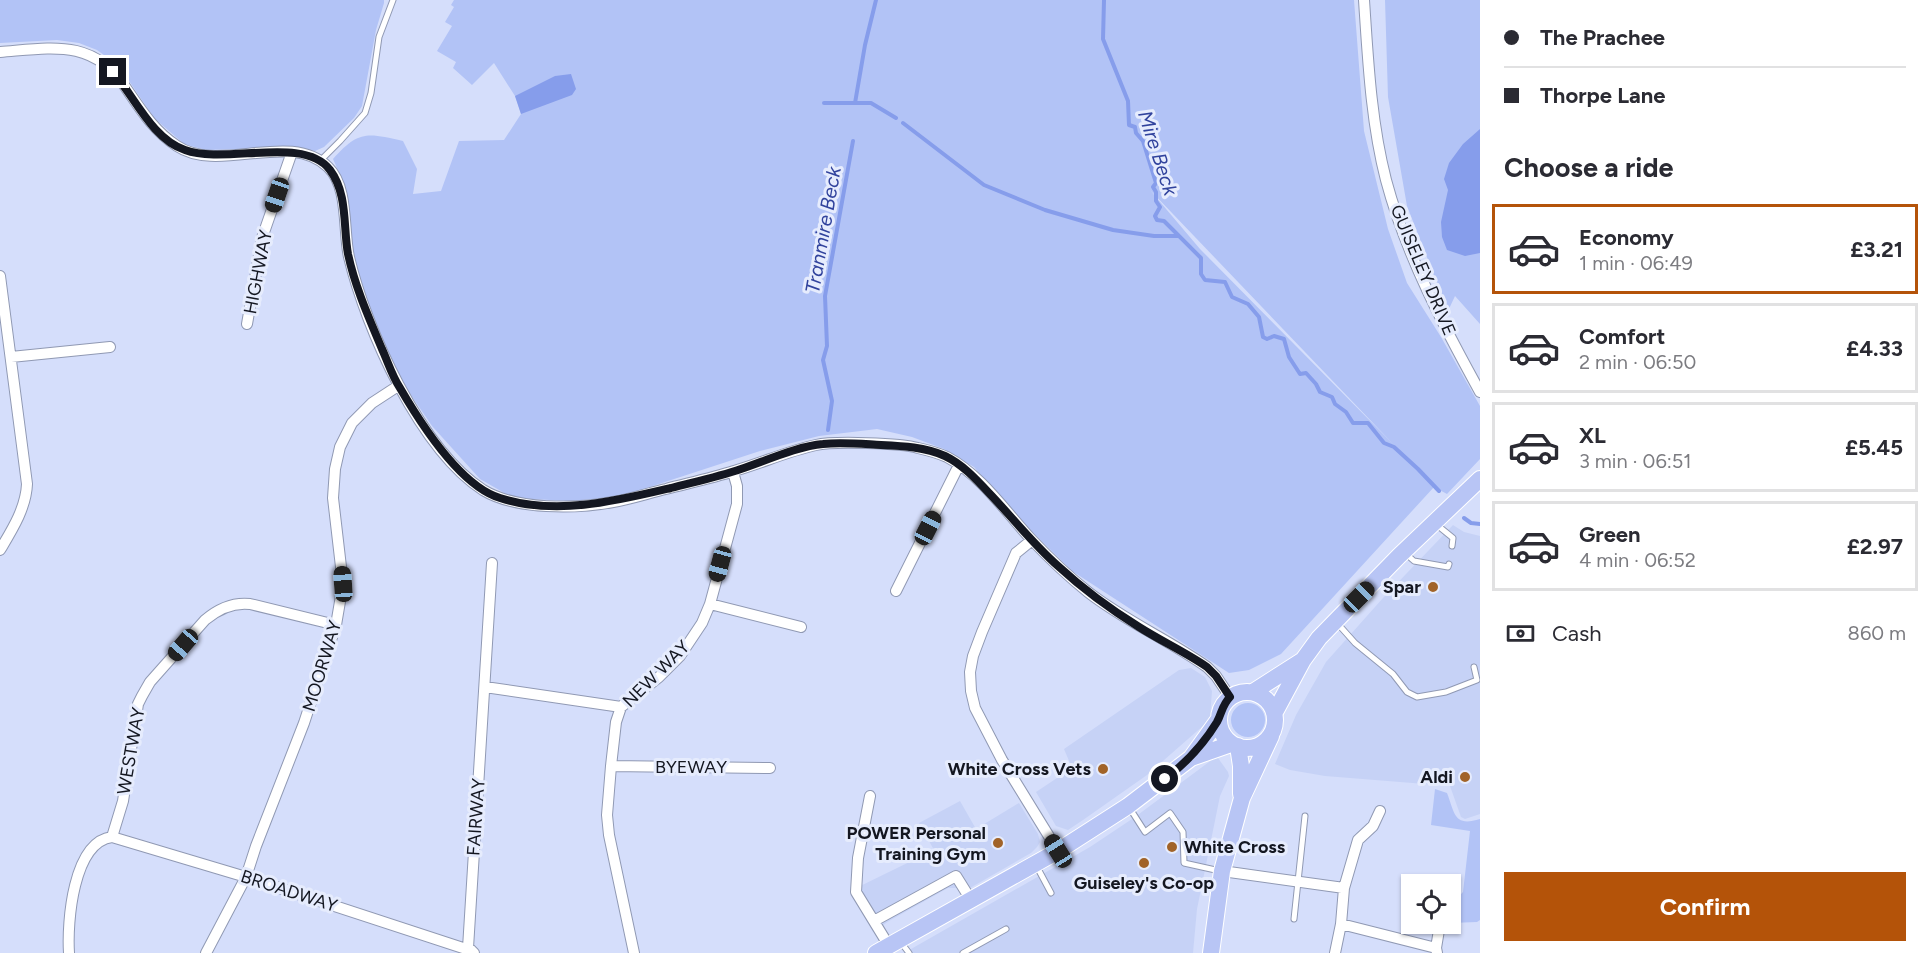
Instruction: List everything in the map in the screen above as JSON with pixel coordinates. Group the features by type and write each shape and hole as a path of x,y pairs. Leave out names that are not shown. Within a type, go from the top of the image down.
{"main road":[{"path":"1275,712 1303,660 1335,621 1433,522 1480,479"},
{"path":"1253,692 1303,660"},
{"path":"893,948 970,900 1058,851 1128,806 1191,758 1219,719 1224,703 1230,697 1244,691 1253,692 1267,699 1275,712 1276,720 1271,736 1242,798 1222,871 1211,953"},
{"path":"1219,719 1224,736 1234,745 1247,748 1256,747 1271,736"},
{"path":"1191,758 1234,745"},
{"path":"1234,745 1241,766 1242,798"}],"street":[{"name":"GUISELEY DRIVE","path":"1364,0 1374,117 1386,180 1412,254 1451,340 1480,392"},
{"path":"0,52 58,47 94,57 124,84 140,110 162,136 182,150 209,156 302,153 327,165 339,187 344,209 348,252 355,279 398,386 432,438 461,473 498,498 530,504 564,506 612,502 733,472 821,444 912,446 945,456 959,465 975,478 1056,564 1089,593 1141,628 1207,667 1230,697"},
{"name":"HIGHWAY","path":"247,324 262,238 292,152"},
{"path":"0,276 27,484 27,496 0,550"},
{"path":"10,357 110,347"},
{"name":"MOORWAY","path":"206,953 246,877 304,723 336,625 343,584 333,498 335,469 340,447 352,423 372,403 398,386"},
{"path":"896,591 959,465"},
{"name":"NEW WAY","path":"634,953 609,835 607,815 616,722 621,707 659,677 680,656 702,623 710,604 737,504 737,486 733,472"},
{"path":"1032,540 1016,553 982,632 973,656 970,672 971,690 975,708 1002,760 1058,851"},
{"name":"FAIRWAY","path":"469,951 492,563"},
{"name":"WESTWAY","path":"112,837 123,801 138,704 150,682 205,620 223,607 240,603 336,625"},
{"path":"710,604 801,627"},
{"path":"485,687 621,707"},
{"name":"BYEWAY","path":"611,766 770,768"},
{"path":"870,796 858,858 856,892 893,948"},
{"path":"1335,953 1341,924 1344,888 1358,840 1373,826 1380,811"},
{"path":"69,953 69,926 75,886 85,858 101,841 112,837"},
{"name":"BROADWAY","path":"112,837 246,877 469,951"},
{"path":"1222,871 1344,888"},
{"path":"874,921 956,876 970,900"},
{"path":"1341,924 1436,950 1438,934"}],"lane":[{"path":"320,161 365,113 371,93 380,37 393,0"},
{"path":"1433,522 1453,538 1452,546"},
{"path":"1404,551 1414,561 1448,567 1449,564"},
{"path":"1335,621 1355,643 1393,674 1407,692 1417,697 1446,692 1478,680 1474,667"},
{"path":"1128,806 1145,832 1170,813 1183,832 1184,863 1222,871"},
{"path":"1294,919 1305,816"},
{"path":"1035,864 1051,893"},
{"path":"963,953 1006,929"}],"shaded area":[{"path":"0,0 384,0 384,3 376,30 362,106 354,118 324,147 315,151 292,147 206,150 184,144 154,118 119,66 97,50 79,43 57,40 0,43"},
{"path":"454,0 1354,0 1364,131 1388,229 1407,283 1480,406 1480,459 1447,494 1434,487 1281,654 1249,670 1229,673 1072,571 1019,519 974,467 944,449 912,437 877,429 819,436 760,451 619,497 569,501 513,498 480,479 432,426 402,382 359,292 346,202 340,175 333,159 350,143 364,136 381,136 403,141 417,169 413,194 441,191 459,141 504,140 521,114 515,96 494,63 472,85 453,68 456,62 437,51 452,26 445,22 454,7 451,5","holes":["1150,190 1395,446 1200,249"]},
{"path":"1385,0 1480,0 1480,324 1455,296 1448,311 1407,206 1388,97"},
{"path":"571,74 576,89 572,95 521,114 515,96 555,76"},
{"path":"1480,129 1480,253 1465,256 1447,250 1442,237 1441,222 1448,190 1444,179 1449,163 1463,144"},
{"path":"1453,525 1464,532 1480,536 1480,814 1465,819 1461,817 1450,786 1325,776 1290,770 1275,764 1296,715 1326,662"},
{"path":"1191,668 1205,677 1212,691 1210,717 1204,725 1147,775 1083,820 1068,830 1056,826 1036,792 1072,768 1064,749 1179,670"},
{"path":"1248,703 1260,708 1265,720 1260,732 1248,737 1236,732 1231,720 1236,708"},
{"path":"1218,758 1229,776 1220,796 1197,909 1193,953 904,953 1090,847 1213,759"},
{"path":"1435,789 1447,793 1454,813 1460,820 1480,819 1480,920 1477,922 1461,923 1461,894 1470,831 1431,825"},
{"path":"960,801 976,829 1019,803 1038,834 1040,842 1031,853 970,888 948,888 873,932 850,891 934,850 919,823"}],"waterway":[{"path":"855,103 876,0"},
{"name":"Mire Beck","path":"1104,0 1103,39 1128,101 1129,125 1135,127 1136,133 1143,141 1156,183 1153,187 1160,207 1155,216 1157,220 1164,221 1201,258 1201,274 1205,280 1225,282 1232,297 1248,304 1259,317 1263,337 1267,339 1274,336 1284,339 1289,357 1300,374 1306,373 1320,392 1332,397 1335,404 1346,412 1353,423 1368,423 1384,443 1394,447 1439,491"},
{"path":"824,103 871,103 896,118"},
{"path":"903,123 984,185 1045,210 1113,230 1154,236 1179,236"},
{"name":"Tranmire Beck","path":"828,430 832,401 823,360 827,346 825,296 853,141"},
{"name":"Mire Beck","path":"1464,518 1471,523 1480,524"}],"place":[{"name":"Spar","path":"1433,587"},
{"name":"White Cross Vets","path":"1103,769"},
{"name":"Aldi","path":"1465,777"},
{"name":"POWER Personal Training Gym","path":"998,843"},
{"name":"White Cross","path":"1172,847"},
{"name":"Guiseley's Co-op","path":"1144,863"}],"route":[{"path":"113,72 162,136 182,150 209,156 302,153 327,165 339,187 344,209 348,252 355,279 398,386 432,438 461,473 498,498 530,504 564,506 612,502 733,472 821,444 912,446 945,456 959,465 975,478 1056,564 1089,593 1141,628 1198,660 1216,676 1230,697 1220,711 1219,719 1191,758 1165,779"}]}
